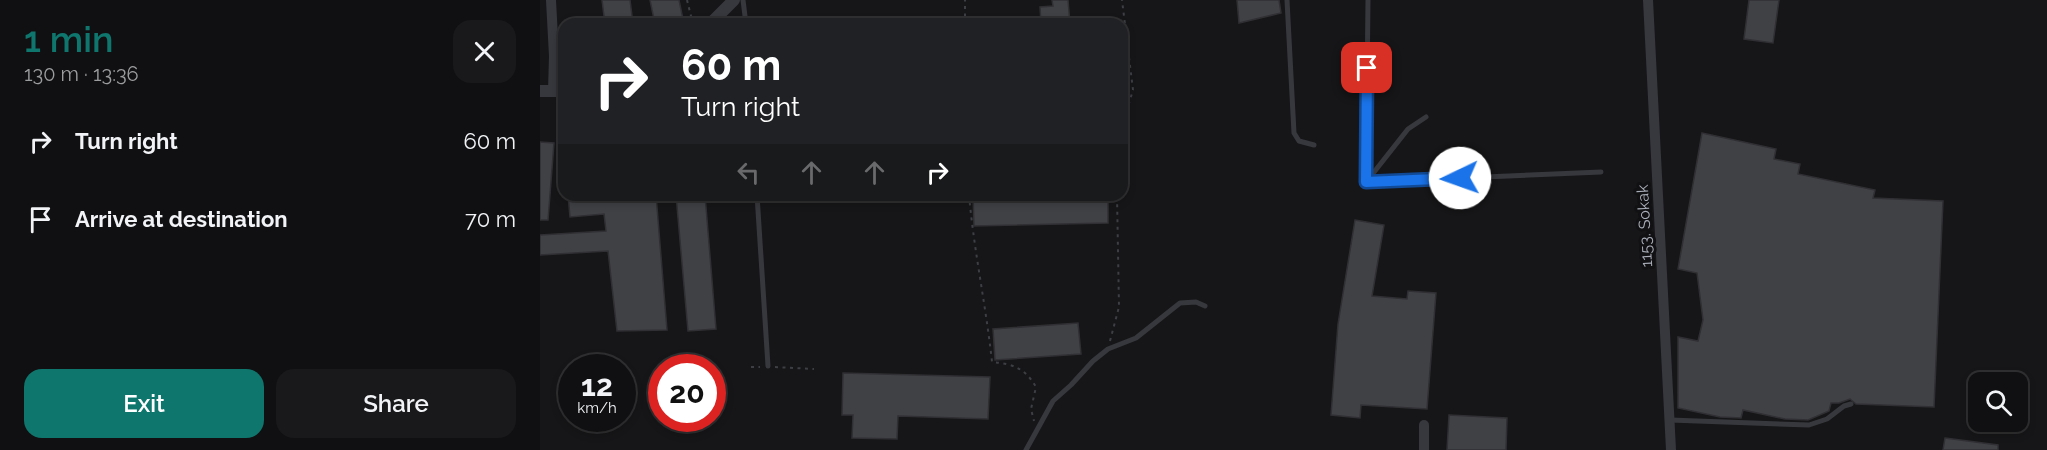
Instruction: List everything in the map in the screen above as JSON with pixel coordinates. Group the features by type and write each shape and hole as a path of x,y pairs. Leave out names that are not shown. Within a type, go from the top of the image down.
{"street":[{"path":"551,0 554,56 552,91"},
{"path":"716,18 734,0"},
{"name":"1153. Sokak","path":"1648,0 1671,450"},
{"path":"1424,425 1424,450"}],"lane":[{"path":"744,0 746,18"},
{"path":"1287,0 1294,133 1299,141 1314,146"},
{"path":"1366,182 1368,0"},
{"path":"1366,182 1408,129 1426,117"},
{"path":"1366,182 1601,172"},
{"path":"757,201 768,366"},
{"path":"1026,450 1053,401 1108,349 1136,338 1180,303 1196,302 1205,306"},
{"path":"1668,420 1809,425 1827,419 1844,406 1851,404"}],"path":[{"path":"687,0 692,18"},
{"path":"965,0 965,18"},
{"path":"1122,0 1124,18"},
{"path":"1128,49 1133,90 1128,106"},
{"path":"969,201 972,235 988,320 992,362 1022,369 1030,377 1036,387 1031,409 1036,430"},
{"path":"1108,349 1119,307 1117,201"},
{"path":"751,367 814,369"}],"building":[{"path":"602,0 630,0 632,18 604,18"},
{"path":"650,0 679,0 683,18 654,18"},
{"path":"1052,0 1068,0 1070,18 1041,18 1040,7 1053,6"},
{"path":"1237,0 1279,0 1281,13 1239,23"},
{"path":"1749,0 1779,0 1773,43 1744,39"},
{"path":"1702,133 1776,149 1774,159 1800,164 1798,174 1875,190 1873,198 1943,201 1934,407 1856,404 1850,399 1831,403 1829,411 1808,420 1785,419 1743,410 1741,418 1720,417 1678,408 1678,337 1698,341 1703,320 1697,273 1678,269"},
{"path":"540,142 554,143 548,220 540,220"},
{"path":"569,201 656,201 667,330 617,331 608,251 540,255 540,235 606,231 604,214 570,217"},
{"path":"677,201 705,201 716,329 688,331"},
{"path":"973,201 1108,201 1108,223 974,226"},
{"path":"1355,220 1384,225 1372,296 1407,299 1408,291 1436,293 1427,409 1361,405 1360,418 1331,415 1338,324"},
{"path":"1078,323 1081,354 995,360 993,329"},
{"path":"843,373 990,377 988,419 898,416 897,439 852,438 853,415 842,415"},
{"path":"1449,415 1507,418 1506,450 1447,450"},
{"path":"1945,438 1998,445 1998,450 1943,450"}],"route":[{"path":"1367,68 1366,182 1460,178"}]}
